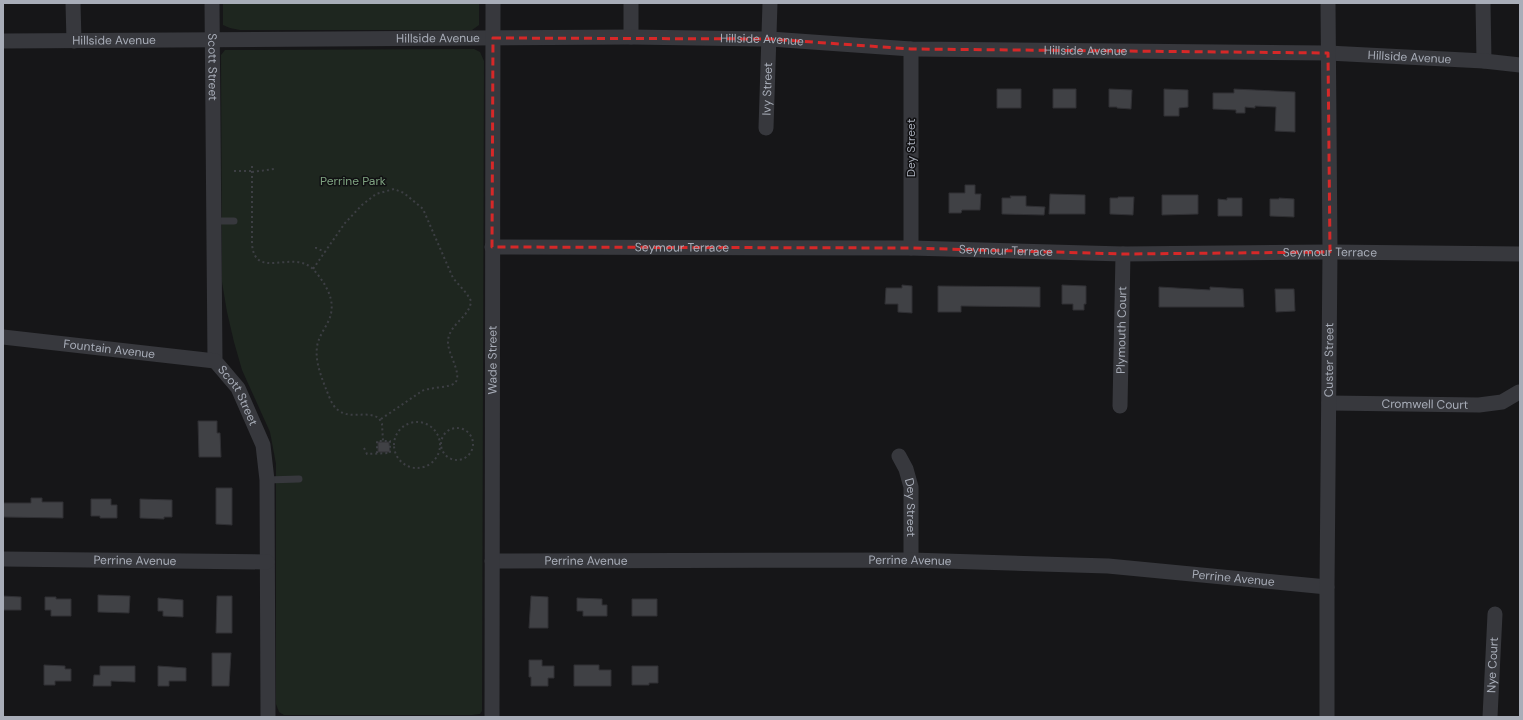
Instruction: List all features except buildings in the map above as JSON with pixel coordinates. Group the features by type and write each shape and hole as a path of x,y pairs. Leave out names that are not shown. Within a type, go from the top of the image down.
{"street":[{"path":"73,3 74,41"},
{"name":"Scott Street","path":"212,3 215,361 238,388 262,445 267,480 268,717"},
{"name":"Wade Street","path":"492,3 492,717"},
{"path":"631,3 631,37"},
{"name":"Ivy Street","path":"766,128 770,3"},
{"name":"Custer Street","path":"1327,717 1330,252 1328,3"},
{"path":"1483,3 1484,62"},
{"name":"Hillside Avenue","path":"3,41 631,37 770,39 911,49 1328,53 1520,65"},
{"name":"Dey Street","path":"911,49 911,248"},
{"name":"Seymour Terrace","path":"492,247 911,248 1123,254 1330,252 1520,254"},
{"name":"Plymouth Court","path":"1120,406 1123,254"},
{"name":"Fountain Avenue","path":"3,337 215,361"},
{"name":"Cromwell Court","path":"1329,403 1479,405 1502,402 1519,392"},
{"name":"Dey Street","path":"899,456 906,469 911,487 911,560"},
{"name":"Perrine Avenue","path":"3,559 268,562"},
{"name":"Perrine Avenue","path":"492,561 911,560 1108,566 1327,587"},
{"name":"Nye Court","path":"1490,717 1495,614"}],"lane":[{"path":"215,221 234,221"},
{"path":"267,480 299,479"}],"path":[{"path":"252,166 252,244 255,256 261,261 268,263 302,262 307,264 313,269 327,290 332,306 331,315 319,340 316,352 319,368 329,396 336,408 343,413 355,416 369,414 381,419 422,391 429,388 452,385 456,381 458,374 448,342 454,328 471,304 470,297 452,278 423,209 412,198 398,190 389,190 376,194 370,198 345,223 313,269"},
{"path":"234,171 252,172 274,169"},
{"path":"316,247 325,252"},
{"path":"381,419 383,441"},
{"path":"440,445 436,458 431,463 418,468 405,464 396,453 394,446 395,439 403,427 409,423 416,422 424,423 436,431 439,437 440,445 442,452 453,460 460,460 467,457 472,452 473,445 472,438 467,432 461,428 453,428 447,431 442,437 440,445"},
{"path":"364,448 368,454 390,452 390,441 377,441 377,453"},
{"path":"390,447 394,446"}],"highlighted area":[{"path":"493,38 770,39 911,49 1328,53 1330,252 1123,254 911,248 492,247"}],"green space":[{"path":"223,3 479,3 479,25 472,30 240,30 223,25"},
{"name":"Perrine Park","path":"474,49 480,52 484,61 482,711 480,714 472,715 284,715 279,712 276,704 276,464 270,432 242,370 227,312 222,282 221,55 225,50"}]}
